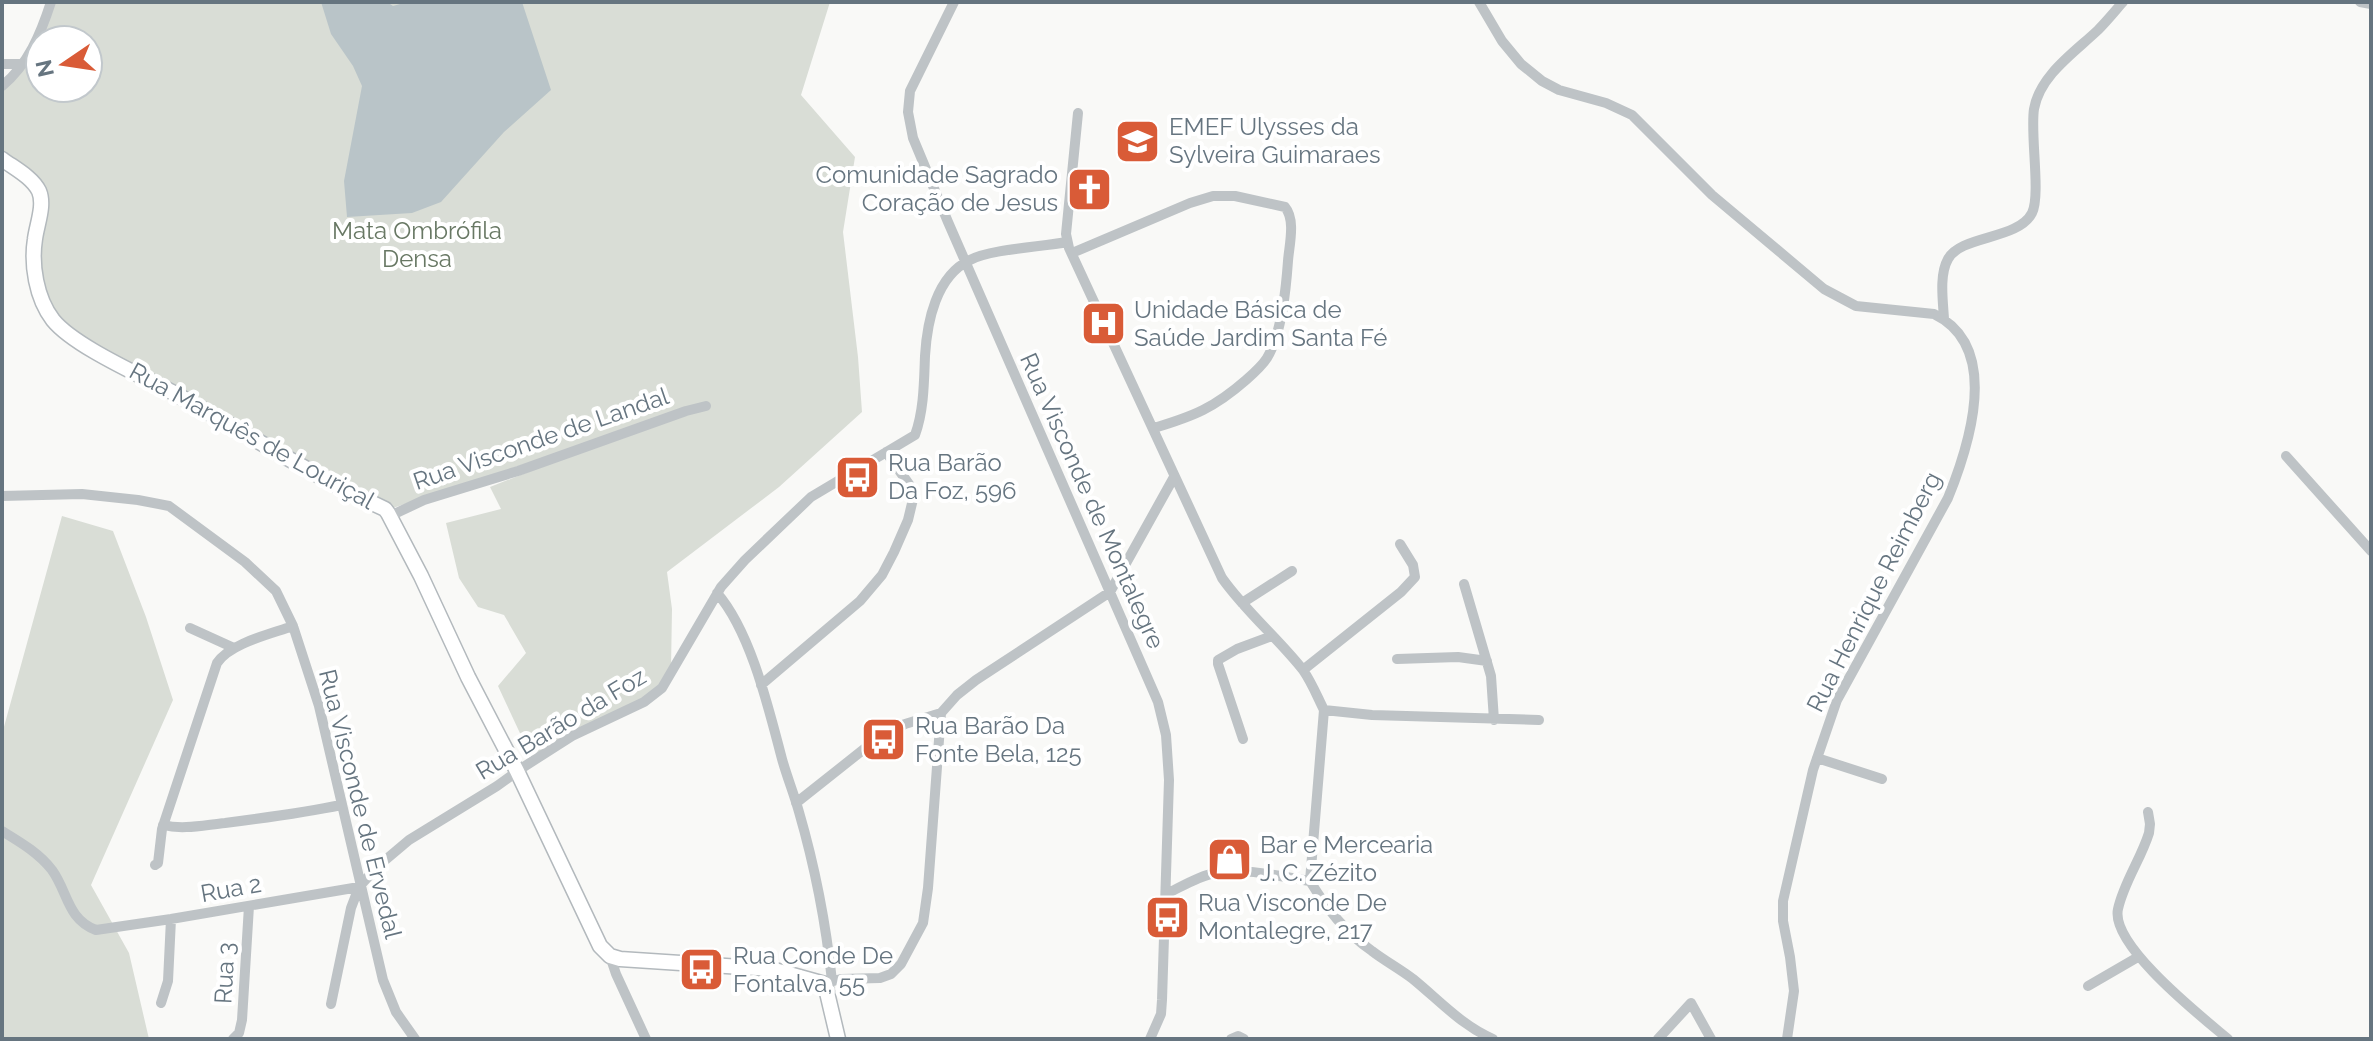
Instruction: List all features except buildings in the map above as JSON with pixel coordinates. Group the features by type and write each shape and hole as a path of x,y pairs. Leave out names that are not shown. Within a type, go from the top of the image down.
{"main road":[{"name":"Rua Marquês de Louriçal","path":"2,159 29,179 40,194 34,272 48,312 61,327 100,354 222,423 385,509 517,771 580,907 600,946 610,956"},
{"path":"610,956 771,969 828,982 838,1039"}],"street":[{"path":"2,86 23,64 41,30 51,2"},
{"name":"Rua Visconde de Montalegre","path":"954,2 910,91 908,112 913,138 1164,721 1169,780 1161,1014 1150,1039"},
{"path":"1479,2 1502,41 1521,64 1559,90 1606,103 1632,115 1712,195 1824,289 1856,306 1909,310 1944,319 1945,270 1952,253 2013,229 2033,212 2033,124 2041,89 2123,2"},
{"path":"2360,2 2371,4"},
{"path":"2,64 23,64"},
{"path":"1078,113 1069,248 1222,578 1303,670 1324,710 1310,881 1343,927 1410,977 1462,1022 1493,1039"},
{"path":"966,262 983,255 1069,248 1213,196 1251,198 1285,207 1289,211 1290,229 1283,300 1267,358 1251,376 1211,407 1194,416 1154,428"},
{"name":"Rua Barão da Foz","path":"331,1004 346,924 360,885 377,867 409,840 572,736 657,693 717,593 745,560 803,504 915,435 920,420 931,312 946,282 966,262"},
{"name":"Rua Henrique Reimberg","path":"1787,1039 1794,991 1783,921 1783,901 1800,818 1817,758 1837,700 1948,498 1974,414 1974,380 1968,353 1944,319"},
{"name":"Rua Visconde de Landal","path":"390,516 424,500 706,406"},
{"path":"761,685 872,588 894,552 913,504 912,490 886,452"},
{"path":"2286,456 2371,551"},
{"path":"796,803 878,738 905,724 941,713 976,680 1110,592 1174,477"},
{"name":"Rua Visconde de Ervedal","path":"2,496 82,494 169,506 267,581 282,601 293,626 319,706 385,987 396,1012 415,1039"},
{"path":"1303,670 1401,592 1415,577 1413,565 1400,544"},
{"path":"1242,603 1292,571"},
{"path":"1464,584 1493,687 1494,720"},
{"path":"717,593 733,618 761,685 796,803 825,926 828,982 876,979 891,974 901,964 923,923 941,713"},
{"path":"155,865 158,863 163,825 217,663 234,648 293,626"},
{"path":"190,628 234,648"},
{"path":"1243,739 1218,660 1272,636"},
{"path":"1397,659 1458,657 1487,661"},
{"path":"1324,710 1372,715 1539,720"},
{"path":"1817,758 1882,779"},
{"path":"163,825 177,828 200,826 341,805"},
{"path":"2148,812 2149,833 2118,913 2127,939 2138,957 2228,1039"},
{"name":"Rua 2","path":"2,831 44,860 59,880 77,919 91,928 171,919 360,885"},
{"path":"356,865 377,867"},
{"path":"1166,894 1220,872 1310,881"},
{"name":"Rua 3","path":"233,1039 239,1033 242,1020 249,906"},
{"path":"161,1003 169,968 171,919"},
{"path":"610,956 646,1039"},
{"path":"2088,986 2138,957"},
{"path":"1658,1039 1691,1003 1711,1039"},
{"path":"1231,1039 1238,1036 1244,1039"}],"green space":[{"name":"Mata Ombrófila Densa","path":"49,2 830,2 801,95 855,157 843,232 862,412 779,487 667,572 672,609 671,668 660,689 532,759 498,686 526,653 504,615 478,607 459,578 446,523 501,509 490,487 680,412 384,511 53,321 34,259 43,190 2,157 2,80 24,64 24,104 104,104 104,24 40,24"},
{"path":"62,516 113,531 173,700 91,885 129,953 149,1039 2,1039 2,734"}],"shaded area":[{"path":"321,2 387,2 393,6 407,2 522,2 551,90 504,132 441,202 412,213 347,217 344,181 362,86 353,66 331,34"}],"place":[{"name":"EMEF Ulysses da Sylveira Guimaraes","path":"1138,141"},
{"name":"Comunidade Sagrado Coração de Jesus","path":"1089,189"},
{"name":"Unidade Básica de Saúde Jardim Santa Fé","path":"1103,324"},
{"name":"Rua Barão Da Foz, 596","path":"857,477"},
{"name":"Rua Barão Da Fonte Bela, 125","path":"884,740"},
{"name":"Bar e Mercearia J. C. Zézito","path":"1229,859"},
{"name":"Rua Visconde De Montalegre, 217","path":"1167,917"},
{"name":"Rua Conde De Fontalva, 55","path":"702,970"}]}
